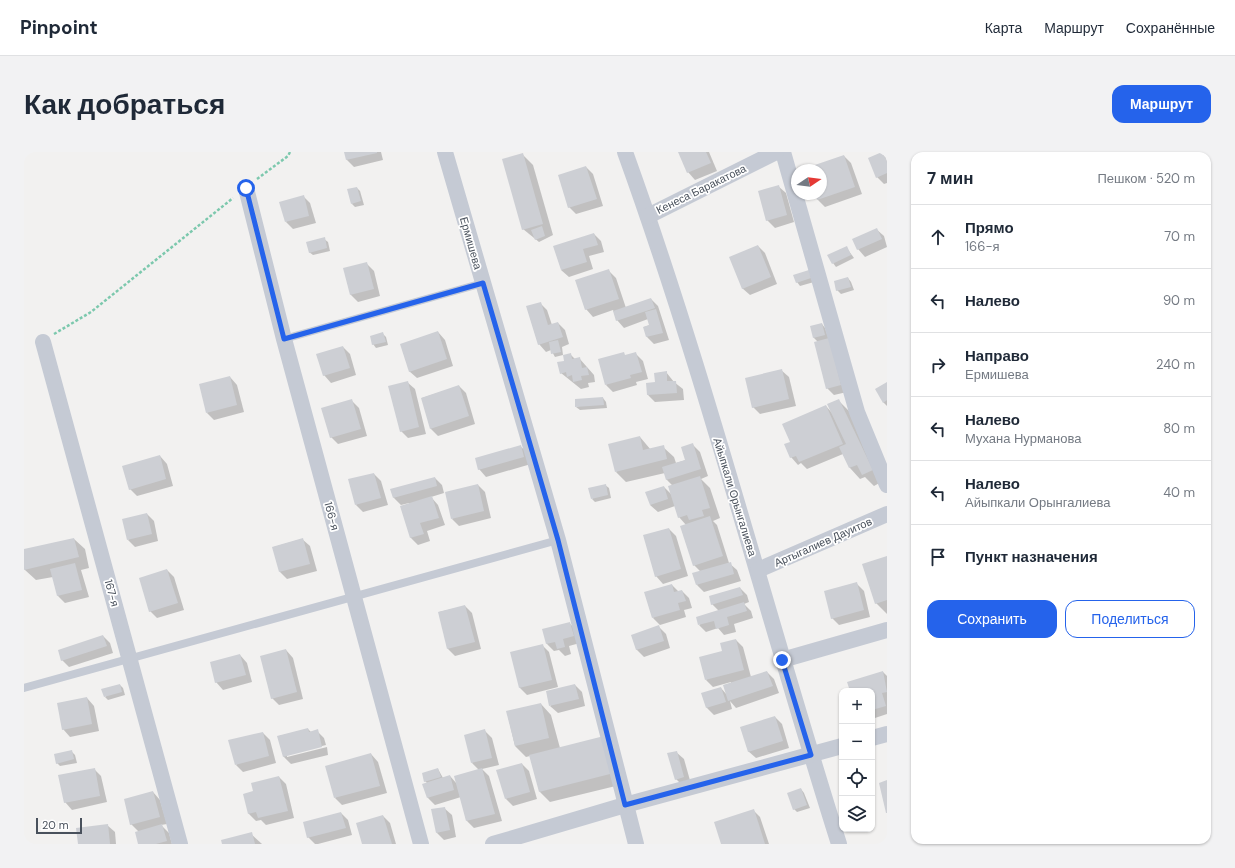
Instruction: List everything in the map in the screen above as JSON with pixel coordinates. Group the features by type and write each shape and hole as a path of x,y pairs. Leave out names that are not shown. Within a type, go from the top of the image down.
{"street":[{"name":"Ермишева","path":"445,152 558,540 636,844"},
{"name":"Айыпкали Орынгалиева","path":"625,152 648,216 758,570 782,660 839,844"},
{"name":"Кенеса Баракатова","path":"648,216 776,152"},
{"path":"783,152 857,412 887,485"},
{"name":"166-я","path":"246,188 284,339 422,844"},
{"name":"167-я","path":"43,342 180,844"},
{"name":"Артыгалиев Дауитов","path":"758,570 887,514"},
{"path":"782,660 887,630"},
{"path":"875,737 887,734"},
{"path":"493,844 625,805 839,747"}],"lane":[{"path":"284,339 483,283"},
{"path":"24,688 130,660 558,540"}],"path":[{"path":"43,342 91,312 288,156 290,152"}],"building":[{"path":"344,152 377,152 377,153 346,160"},
{"path":"678,152 706,152 711,163 687,173"},
{"path":"882,152 887,152 887,173 876,178 868,158"},
{"path":"523,153 543,224 522,230 502,159"},
{"path":"844,155 855,187 827,197 827,164 818,164"},
{"path":"586,166 597,199 568,208 558,175"},
{"path":"779,185 787,215 766,221 758,191"},
{"path":"357,187 361,201 351,204 347,189"},
{"path":"304,195 309,216 285,222 279,202"},
{"path":"542,226 545,236 535,240 531,230"},
{"path":"877,228 882,239 857,250 852,239"},
{"path":"594,233 598,245 583,249 587,262 561,270 553,246"},
{"path":"325,237 327,248 309,253 306,242"},
{"path":"758,245 771,277 742,289 729,257"},
{"path":"847,246 851,255 832,264 827,255"},
{"path":"367,262 374,289 350,295 343,268"},
{"path":"609,269 619,299 585,310 575,280"},
{"path":"809,270 811,278 796,283 793,275"},
{"path":"848,277 851,287 836,291 834,281"},
{"path":"651,298 655,308 616,321 613,311"},
{"path":"541,302 548,325 558,322 563,337 538,345 526,306"},
{"path":"656,309 663,333 646,337 643,327 649,325 645,312"},
{"path":"822,323 825,335 813,338 810,326"},
{"path":"438,331 447,359 409,372 400,344"},
{"path":"383,332 386,342 372,345 370,336"},
{"path":"829,338 841,385 826,389 814,342"},
{"path":"558,340 561,352 551,354 549,342"},
{"path":"343,346 350,368 323,376 316,354"},
{"path":"624,352 625,355 636,352 642,372 630,375 631,378 605,385 598,359"},
{"path":"571,353 572,359 580,357 582,368 587,367 589,375 581,376 582,380 573,382 572,375 567,377 566,372 560,374 557,362 564,361 563,355"},
{"path":"782,369 789,399 752,408 745,378"},
{"path":"667,371 667,381 676,381 677,393 647,395 646,383 655,382 654,373"},
{"path":"230,376 237,405 206,413 199,384"},
{"path":"408,381 419,427 400,432 388,386"},
{"path":"887,382 887,400 883,403 875,389"},
{"path":"459,385 469,416 430,429 421,398"},
{"path":"603,397 604,405 575,407 575,399"},
{"path":"352,399 361,429 330,438 321,408"},
{"path":"839,399 873,470 862,475 857,465 849,468 839,447 846,444 827,404"},
{"path":"826,405 843,444 799,462 796,456 790,458 784,444 790,442 782,424"},
{"path":"640,436 643,450 664,445 667,459 615,472 608,444"},
{"path":"693,443 701,469 666,480 662,467 685,460 681,447"},
{"path":"521,445 524,457 478,470 475,458"},
{"path":"160,455 166,479 129,490 122,466"},
{"path":"374,473 381,498 355,505 348,479"},
{"path":"700,476 710,508 702,510 704,516 689,520 687,515 678,518 668,486"},
{"path":"435,477 437,486 393,498 390,489"},
{"path":"478,484 484,511 451,519 445,492"},
{"path":"606,484 608,495 591,499 588,488"},
{"path":"664,486 668,499 650,505 645,492"},
{"path":"432,496 439,518 420,523 424,534 410,538 400,506"},
{"path":"147,513 152,534 127,540 122,519"},
{"path":"710,516 723,556 693,566 680,526"},
{"path":"669,528 681,569 655,577 643,535"},
{"path":"74,538 79,557 24,570 24,549"},
{"path":"303,538 310,564 279,572 272,547"},
{"path":"887,556 887,600 875,604 862,564"},
{"path":"731,562 734,574 696,585 692,573"},
{"path":"75,563 82,590 57,596 50,569"},
{"path":"167,569 178,603 149,612 139,578"},
{"path":"857,582 864,610 831,619 824,591"},
{"path":"672,584 674,592 682,590 686,601 678,603 680,610 652,618 644,592"},
{"path":"740,587 743,595 711,605 709,596"},
{"path":"744,602 747,611 727,617 729,625 716,629 714,621 698,625 696,617"},
{"path":"465,605 475,642 447,649 438,612"},
{"path":"570,622 574,636 563,639 565,647 557,649 555,642 546,644 542,629"},
{"path":"659,625 664,641 636,650 631,635"},
{"path":"103,635 107,646 61,661 58,650"},
{"path":"736,639 744,670 705,680 699,657 722,651 720,643"},
{"path":"543,644 552,680 519,688 510,652"},
{"path":"286,649 297,692 271,699 260,656"},
{"path":"240,654 246,675 215,683 210,662"},
{"path":"767,671 773,686 728,701 723,685"},
{"path":"883,671 887,692 882,693 886,706 875,709 875,688 849,688 847,682"},
{"path":"120,684 122,692 104,697 101,689"},
{"path":"575,684 579,699 549,706 546,691"},
{"path":"721,687 726,702 706,708 701,693"},
{"path":"87,697 92,724 62,730 57,703"},
{"path":"541,703 549,738 515,746 506,711"},
{"path":"775,716 783,741 748,752 740,727"},
{"path":"308,728 309,732 318,729 322,747 283,757 277,736"},
{"path":"485,729 492,758 471,763 464,735"},
{"path":"263,732 269,756 235,765 228,740"},
{"path":"604,736 614,773 539,792 529,755"},
{"path":"72,750 74,759 56,764 54,754"},
{"path":"677,751 684,777 675,780 667,753"},
{"path":"371,753 380,786 334,798 325,766"},
{"path":"522,763 530,792 505,799 496,770"},
{"path":"95,768 100,796 64,803 58,775"},
{"path":"438,768 441,777 424,782 422,773"},
{"path":"482,768 495,814 466,821 454,776"},
{"path":"450,775 454,790 427,798 422,784"},
{"path":"279,776 288,811 258,818 256,812 248,814 243,794 253,791 251,783"},
{"path":"887,780 887,813 886,813 879,783"},
{"path":"801,788 807,805 793,810 787,793"},
{"path":"153,791 160,817 130,825 124,799"},
{"path":"445,807 450,830 436,833 431,809"},
{"path":"754,809 765,844 721,844 714,822"},
{"path":"341,812 346,828 307,838 303,822"},
{"path":"383,815 392,844 362,844 356,823"},
{"path":"108,824 110,844 78,844 76,828"},
{"path":"162,824 167,841 156,844 138,844 135,832"},
{"path":"252,832 255,844 222,844 221,840"}],"route":[{"path":"246,188 284,339 483,283 558,540 625,805 811,755 782,660"}]}
